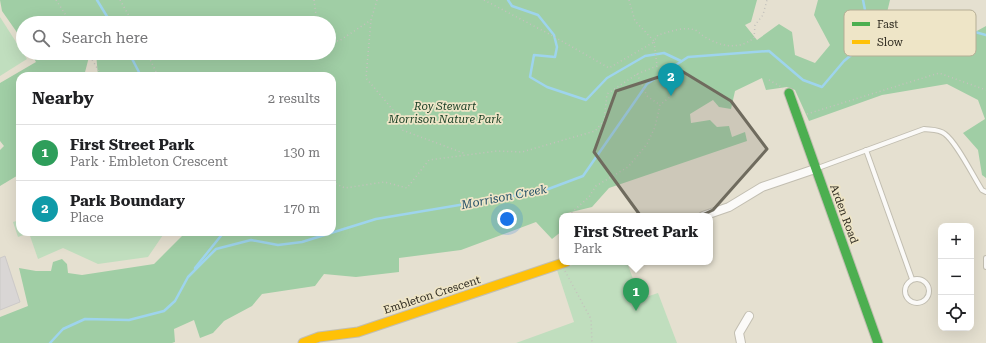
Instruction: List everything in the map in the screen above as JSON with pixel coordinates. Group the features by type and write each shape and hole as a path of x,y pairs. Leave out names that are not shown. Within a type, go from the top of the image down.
{"street":[{"name":"Arden Road","path":"789,93 878,343"},
{"path":"712,213 729,207 762,188 815,169"},
{"name":"Embleton Crescent","path":"303,343 319,337 358,332 559,264"},
{"path":"741,343 739,333 749,316"}],"lane":[{"path":"815,169 924,129 939,131 950,139 982,190 986,192"},
{"path":"866,150 912,279"},
{"path":"986,258 986,267"},
{"path":"912,279 923,279 929,287 928,297 920,303 910,301 905,294 906,285 912,279"}],"path":[{"path":"56,0 66,16"},
{"path":"120,0 129,16"},
{"path":"314,0 315,16"},
{"path":"377,0 371,20 366,78 400,117 402,130 468,155"},
{"path":"484,0 553,36 609,68 654,41 658,35 684,28 696,30 706,38 725,45 744,45 754,38 755,25 763,15 767,0"},
{"path":"336,184 345,188 384,182 407,188 428,160 497,151 522,152 594,131 604,122 607,94 637,74 657,66 654,41 635,21 629,0"},
{"path":"336,41 339,41 371,20"},
{"path":"92,60 100,72"},
{"path":"150,60 156,72"},
{"path":"797,118 939,73 986,90"},
{"path":"637,74 647,96 660,105"},
{"path":"769,80 789,93"},
{"path":"571,213 589,197 596,186 628,167 647,144 655,127 660,105 671,96"},
{"path":"564,265 591,319 592,343"}],"highlighted area":[{"path":"680,70 731,101 767,149 713,210 656,237 594,152 616,91"}],"green space":[{"name":"Roy Stewart Morrison Nature Park","path":"0,0 757,0 751,22 745,25 757,40 779,24 792,32 795,55 815,63 830,45 814,15 818,0 890,0 888,10 844,10 844,56 976,56 976,31 986,26 986,178 982,175 978,150 963,133 985,119 978,100 947,84 882,95 809,121 795,90 787,87 766,90 762,78 735,91 731,109 719,107 713,100 690,114 691,123 710,120 717,127 729,126 732,137 745,132 747,141 609,188 592,207 567,213 559,213 559,233 552,239 536,222 461,250 399,258 399,272 356,277 324,274 315,286 262,294 252,306 224,321 213,333 200,338 194,320 174,329 175,342 172,343 0,343 0,317 28,306 19,268 36,271 51,271 53,262 62,259 67,264 68,273 82,275 154,264 182,236 336,236 336,72 98,72 97,60 336,60 336,16 16,16 16,31 2,11"},
{"path":"0,17 16,42 16,60 25,60 0,76"},
{"path":"35,60 88,60 85,72 19,72 36,62"},
{"path":"16,74 16,176 0,186 0,150 4,146 0,141 0,83"},
{"path":"16,221 16,231 13,222"},
{"path":"30,236 162,236 148,257 98,264 63,248 38,259"},
{"path":"572,265 628,265 640,299 658,293 677,343 516,343 574,322 557,270"}],"building":[{"path":"5,256 20,302 0,310 0,258"}],"waterway":[{"path":"97,0 107,16"},
{"path":"508,0 512,6 538,15 554,35 557,47 555,57 534,55 530,77 547,87 586,100 607,78 645,56 664,53 681,61"},
{"path":"863,0 865,10"},
{"name":"Morrison Creek","path":"976,32 986,35"},
{"name":"Morrison Creek","path":"336,231 376,219 543,191 583,176 647,84 688,57 769,51 803,80 822,87 850,56"},
{"path":"133,60 139,72"},
{"name":"Morrison Creek","path":"195,268 221,236"},
{"name":"Morrison Creek","path":"50,343 63,329 85,319 129,320 164,311 175,301 188,277 216,249 251,240 278,245 302,242 321,236"}],"traffic: fast":[{"path":"789,93 878,343"}],"traffic: slow":[{"path":"303,343 319,337 358,332 559,264"}],"place":[{"name":"Park Boundary","path":"671,96"},
{"name":"First Street Park","path":"636,311"}]}
